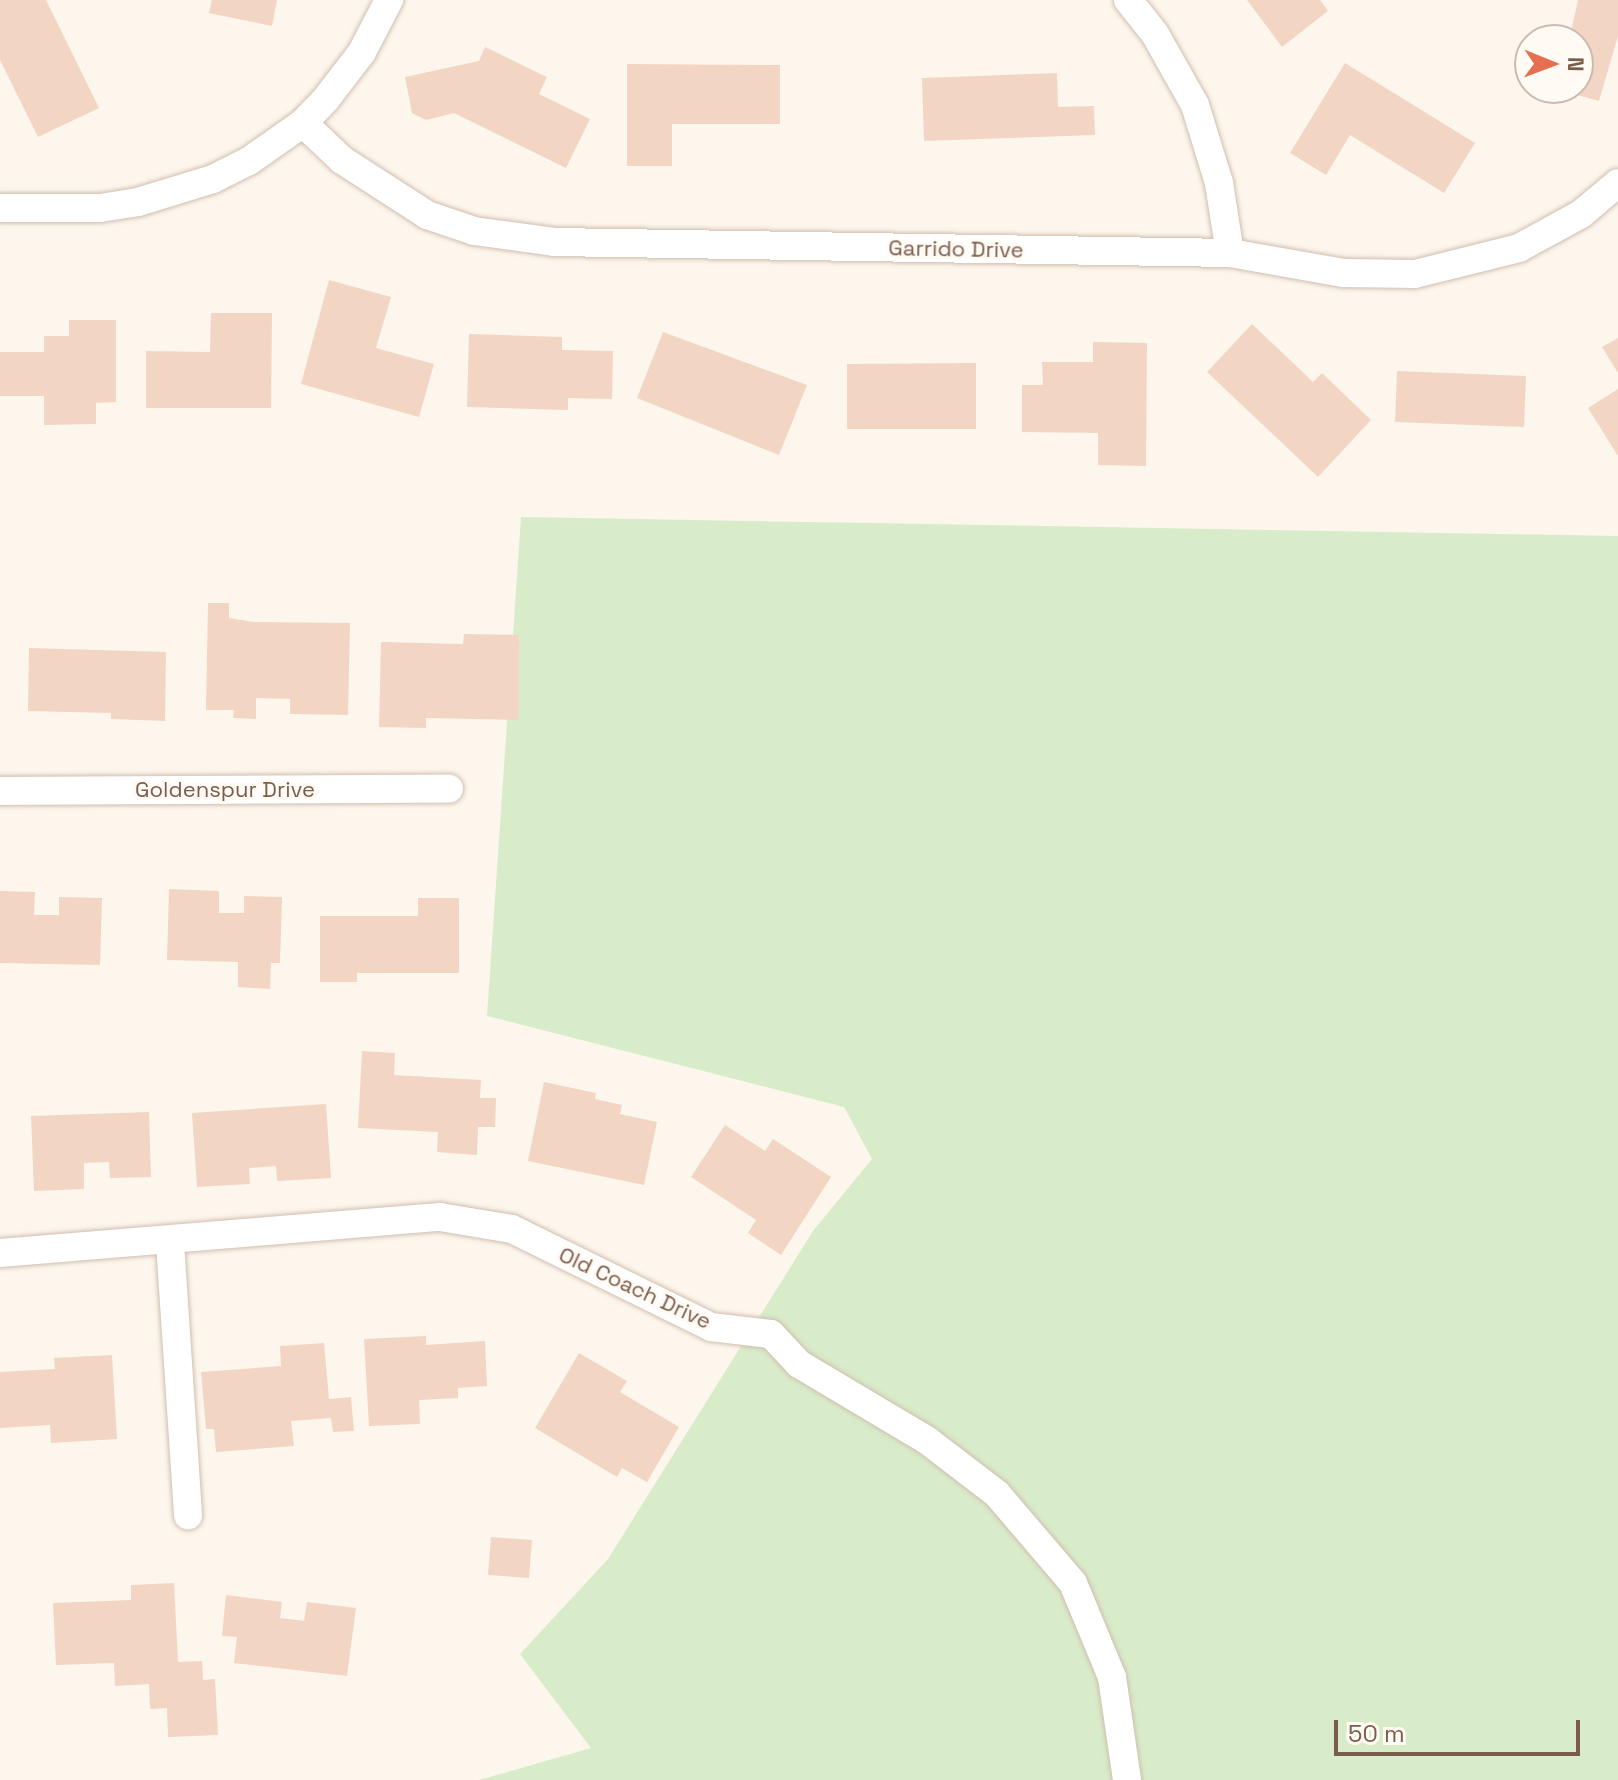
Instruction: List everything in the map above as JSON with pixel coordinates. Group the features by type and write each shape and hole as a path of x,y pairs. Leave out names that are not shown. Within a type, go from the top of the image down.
{"street":[{"path":"0,208 100,208 177,192 249,161 303,123 362,52 389,0"},
{"path":"1128,0 1155,34 1195,105 1219,183 1230,253"},
{"name":"Garrido Drive","path":"303,123 342,160 427,215 474,231 554,242 1230,253 1356,274 1451,269 1551,233 1618,183"},
{"name":"Goldenspur Drive","path":"0,791 449,789"},
{"name":"Old Coach Drive","path":"0,1253 170,1243 440,1217 512,1229 711,1327 771,1334 799,1364 928,1441 997,1494 1073,1583 1112,1677 1127,1780"},
{"path":"170,1243 188,1515"}],"green space":[{"path":"521,517 1618,536 1618,1780 479,1780 591,1748 520,1654 608,1559 813,1231 872,1159 844,1107 487,1016"}],"building":[{"path":"0,0 46,0 99,108 38,137 0,60"},
{"path":"212,0 277,0 272,26 209,13"},
{"path":"1247,0 1320,0 1328,11 1282,47"},
{"path":"1578,0 1618,0 1618,36 1599,101 1594,100 1594,24 1573,24"},
{"path":"485,47 547,77 539,94 590,119 566,168 454,113 426,120 412,113 405,77 479,61"},
{"path":"1345,63 1475,143 1444,193 1350,135 1326,175 1290,153"},
{"path":"627,64 780,65 780,124 672,124 672,166 627,166"},
{"path":"1057,73 1058,107 1094,106 1095,135 924,141 922,78"},
{"path":"329,280 391,297 376,348 434,364 419,417 301,384"},
{"path":"211,313 272,313 271,408 146,408 146,351 210,352"},
{"path":"69,320 116,320 116,402 96,403 96,424 44,425 44,396 0,396 0,352 44,352 44,336 69,336"},
{"path":"1252,324 1313,382 1322,373 1371,420 1318,477 1207,372"},
{"path":"663,332 807,385 779,455 637,398"},
{"path":"469,334 562,337 562,350 613,351 612,399 568,398 568,410 467,407"},
{"path":"1618,338 1618,373 1602,347"},
{"path":"1093,342 1147,343 1146,466 1098,465 1098,433 1022,432 1022,385 1043,385 1042,362 1093,362"},
{"path":"976,363 976,429 847,429 847,364"},
{"path":"1397,371 1526,376 1524,427 1395,422"},
{"path":"1618,389 1618,456 1588,408"},
{"path":"208,603 229,603 229,618 253,622 350,623 348,715 290,714 290,699 256,698 256,719 233,718 234,710 206,710"},
{"path":"464,634 519,635 518,720 426,718 426,728 379,727 381,642 463,644"},
{"path":"29,648 166,652 165,721 111,719 111,713 28,711"},
{"path":"169,889 219,891 219,913 244,913 244,896 282,897 280,963 271,963 270,989 238,987 238,962 167,960"},
{"path":"0,891 35,892 34,915 59,915 59,897 102,898 100,965 0,963"},
{"path":"418,898 459,898 459,973 357,973 357,982 320,982 320,916 418,916"},
{"path":"362,1051 395,1053 394,1075 481,1080 480,1098 496,1098 495,1127 478,1127 477,1155 437,1152 438,1132 358,1128"},
{"path":"544,1082 596,1093 595,1099 622,1105 620,1114 657,1122 644,1185 528,1161"},
{"path":"326,1104 331,1178 277,1181 276,1166 249,1168 250,1184 197,1187 192,1113"},
{"path":"149,1112 151,1177 110,1178 109,1162 84,1163 84,1189 34,1191 31,1116"},
{"path":"725,1125 765,1151 773,1139 831,1177 781,1255 748,1233 756,1220 691,1177"},
{"path":"426,1336 426,1345 485,1341 487,1386 458,1388 458,1398 419,1400 420,1424 369,1426 364,1339"},
{"path":"324,1343 329,1399 351,1397 354,1431 333,1432 331,1418 291,1421 294,1446 216,1452 214,1429 206,1429 201,1372 281,1366 280,1346"},
{"path":"579,1353 627,1381 620,1392 679,1427 647,1482 622,1468 617,1477 535,1428"},
{"path":"112,1355 117,1439 51,1443 50,1425 0,1428 0,1372 55,1369 54,1358"},
{"path":"491,1537 532,1540 529,1578 488,1575"},
{"path":"174,1583 178,1662 202,1661 203,1680 215,1679 218,1735 168,1737 167,1708 150,1709 149,1684 115,1686 114,1663 56,1665 53,1603 131,1600 131,1585"},
{"path":"226,1595 282,1602 280,1618 304,1621 307,1602 356,1608 347,1676 234,1663 237,1637 222,1636"}]}
